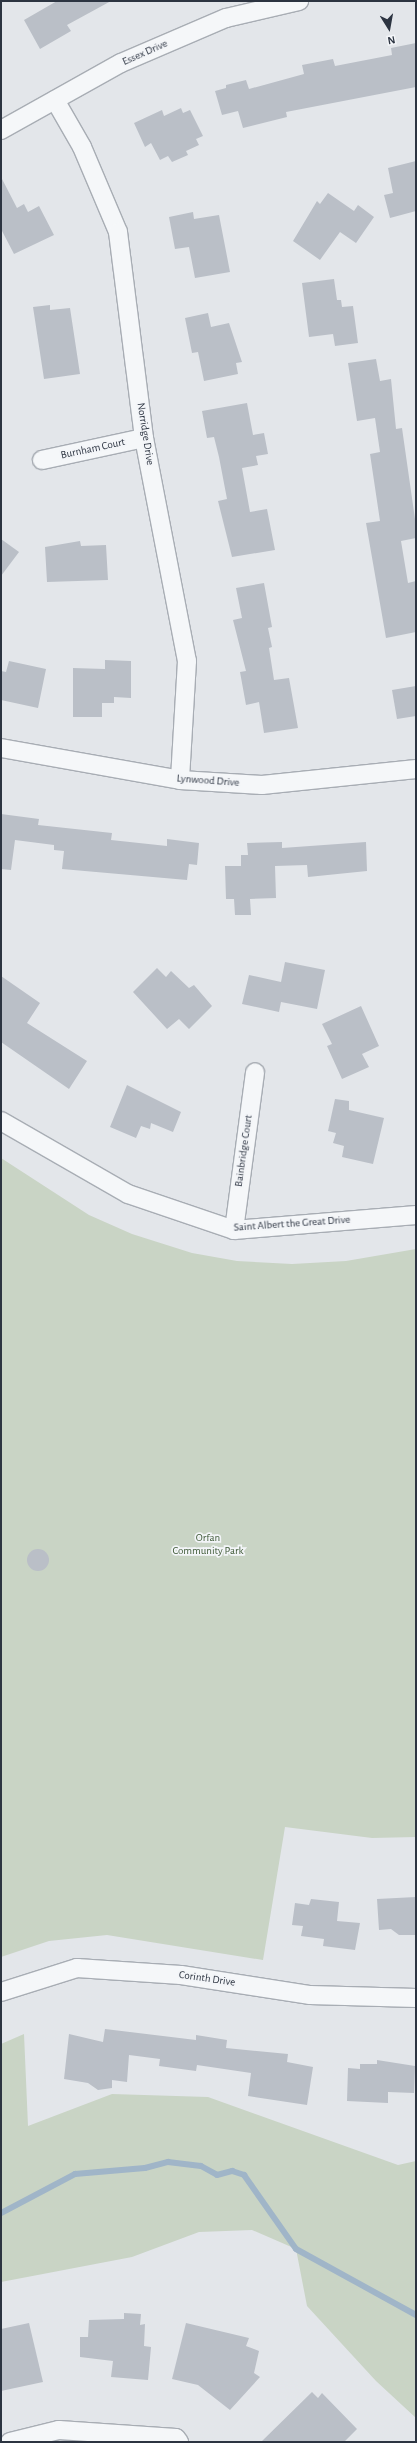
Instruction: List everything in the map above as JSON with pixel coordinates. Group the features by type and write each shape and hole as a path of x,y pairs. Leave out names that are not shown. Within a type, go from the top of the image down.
{"street":[{"name":"Essex Drive","path":"1,130 121,63 226,18 299,1"},
{"name":"Norridge Drive","path":"55,100 82,148 118,232 144,438 187,661 180,780"},
{"name":"Burnham Court","path":"42,460 144,438"},
{"name":"Lynwood Drive","path":"1,748 180,780 262,785 416,769"},
{"name":"Bainbridge Court","path":"234,1230 255,1072"},
{"name":"Saint Albert the Great Drive","path":"1,1122 128,1194 234,1230 416,1216"},
{"name":"Corinth Drive","path":"1,1992 77,1968 181,1975 310,1995 416,1998"},
{"path":"10,2442 59,2430 176,2438 179,2442"}],"green space":[{"name":"Orfan Community Park","path":"1,1158 89,1215 132,1234 192,1253 237,1261 292,1264 346,1261 416,1249 416,1837 372,1838 285,1827 263,1960 107,1935 49,1941 1,1957"},
{"path":"24,2034 28,2126 112,2094 208,2097 398,2165 416,2161 416,2418 376,2381 307,2306 296,2249 252,2230 199,2232 132,2257 1,2282 1,2044"}],"building":[{"path":"57,1 111,1 67,25 71,31 40,49 24,20"},
{"path":"416,43 416,87 286,112 287,117 243,128 238,111 222,115 215,91 226,88 226,85 246,80 249,89 304,74 302,65 333,59 335,66 392,55 391,48"},
{"path":"181,108 183,113 190,110 203,136 196,139 199,145 186,151 188,155 172,162 168,156 160,160 151,143 145,147 134,123 162,110 164,116"},
{"path":"416,161 416,211 390,218 384,195 393,193 388,168"},
{"path":"1,177 17,208 24,204 28,212 39,206 54,235 14,254 1,229"},
{"path":"328,193 354,211 358,205 374,217 356,243 340,232 320,260 293,241 317,201 320,204"},
{"path":"193,212 194,219 219,215 230,272 195,278 189,247 175,249 169,217"},
{"path":"334,279 337,300 341,300 342,307 353,306 358,343 335,346 333,334 309,337 302,283"},
{"path":"50,305 50,310 70,308 80,374 44,379 33,307"},
{"path":"208,313 211,327 229,323 242,362 236,363 238,374 204,381 198,352 192,353 185,318"},
{"path":"376,359 380,381 391,379 396,429 402,428 416,526 416,538 401,541 408,583 416,581 416,632 386,638 366,523 380,521 370,454 380,452 375,418 357,421 348,363"},
{"path":"247,403 253,435 264,433 268,454 256,456 258,465 242,468 250,512 267,509 275,550 232,557 218,501 227,499 219,457 214,437 207,438 202,411"},
{"path":"1,539 19,552 1,576"},
{"path":"80,541 81,546 106,545 108,580 47,582 45,547"},
{"path":"264,583 272,627 268,628 272,647 269,648 274,680 289,678 298,728 264,733 259,702 246,705 240,672 246,671 233,620 242,618 236,588"},
{"path":"105,660 131,661 131,698 114,697 114,703 102,703 102,717 73,717 73,668 105,669"},
{"path":"9,661 46,669 38,708 1,700 1,671 6,672"},
{"path":"416,686 416,716 397,719 392,690"},
{"path":"1,814 39,819 38,825 112,833 111,840 167,846 167,839 199,843 197,865 189,864 187,880 62,869 64,851 54,850 54,845 15,840 11,870 1,869"},
{"path":"282,842 282,848 366,842 367,871 308,877 307,865 275,866 276,898 250,899 251,915 235,915 234,899 226,899 225,866 241,866 241,855 248,855 247,843"},
{"path":"285,962 325,970 317,1009 281,1002 279,1012 242,1004 249,975 281,982"},
{"path":"157,968 166,977 171,971 189,988 194,985 212,1006 189,1029 179,1019 167,1029 133,992"},
{"path":"1,976 40,1003 27,1023 87,1061 69,1089 1,1042"},
{"path":"361,1006 379,1046 362,1054 369,1067 342,1079 327,1046 332,1044 322,1024"},
{"path":"127,1085 181,1112 173,1132 151,1123 150,1129 141,1126 136,1138 110,1127"},
{"path":"335,1099 349,1101 349,1110 384,1118 373,1164 342,1157 344,1146 333,1143 336,1133 328,1131"},
{"path":"34,1549 42,1549 49,1556 49,1564 42,1571 34,1571 27,1564 27,1556"},
{"path":"416,1897 416,1935 399,1935 391,1929 379,1930 377,1899"},
{"path":"311,1899 339,1902 337,1921 360,1923 355,1950 323,1946 324,1939 301,1936 303,1926 292,1925 295,1903 309,1905"},
{"path":"105,2029 196,2040 196,2035 227,2040 226,2048 288,2054 287,2062 313,2067 307,2105 248,2096 251,2073 197,2065 196,2071 159,2066 160,2059 129,2055 127,2082 112,2080 112,2088 98,2090 88,2083 64,2079 69,2034 103,2042"},
{"path":"377,2060 415,2066 414,2093 388,2092 388,2103 347,2101 348,2068 360,2069 360,2064 377,2064"},
{"path":"124,2313 141,2314 140,2325 145,2324 144,2346 151,2347 148,2380 111,2377 113,2361 80,2357 80,2337 88,2337 89,2320 124,2319"},
{"path":"29,2323 43,2382 1,2391 1,2329"},
{"path":"186,2323 249,2338 246,2346 259,2351 254,2373 260,2377 230,2410 198,2385 172,2379"},
{"path":"312,2392 318,2398 322,2393 357,2429 344,2442 261,2442"}],"waterway":[{"path":"1,2213 75,2174 145,2168 168,2162 201,2166 217,2175 232,2171 244,2175 296,2249 416,2315"}]}
